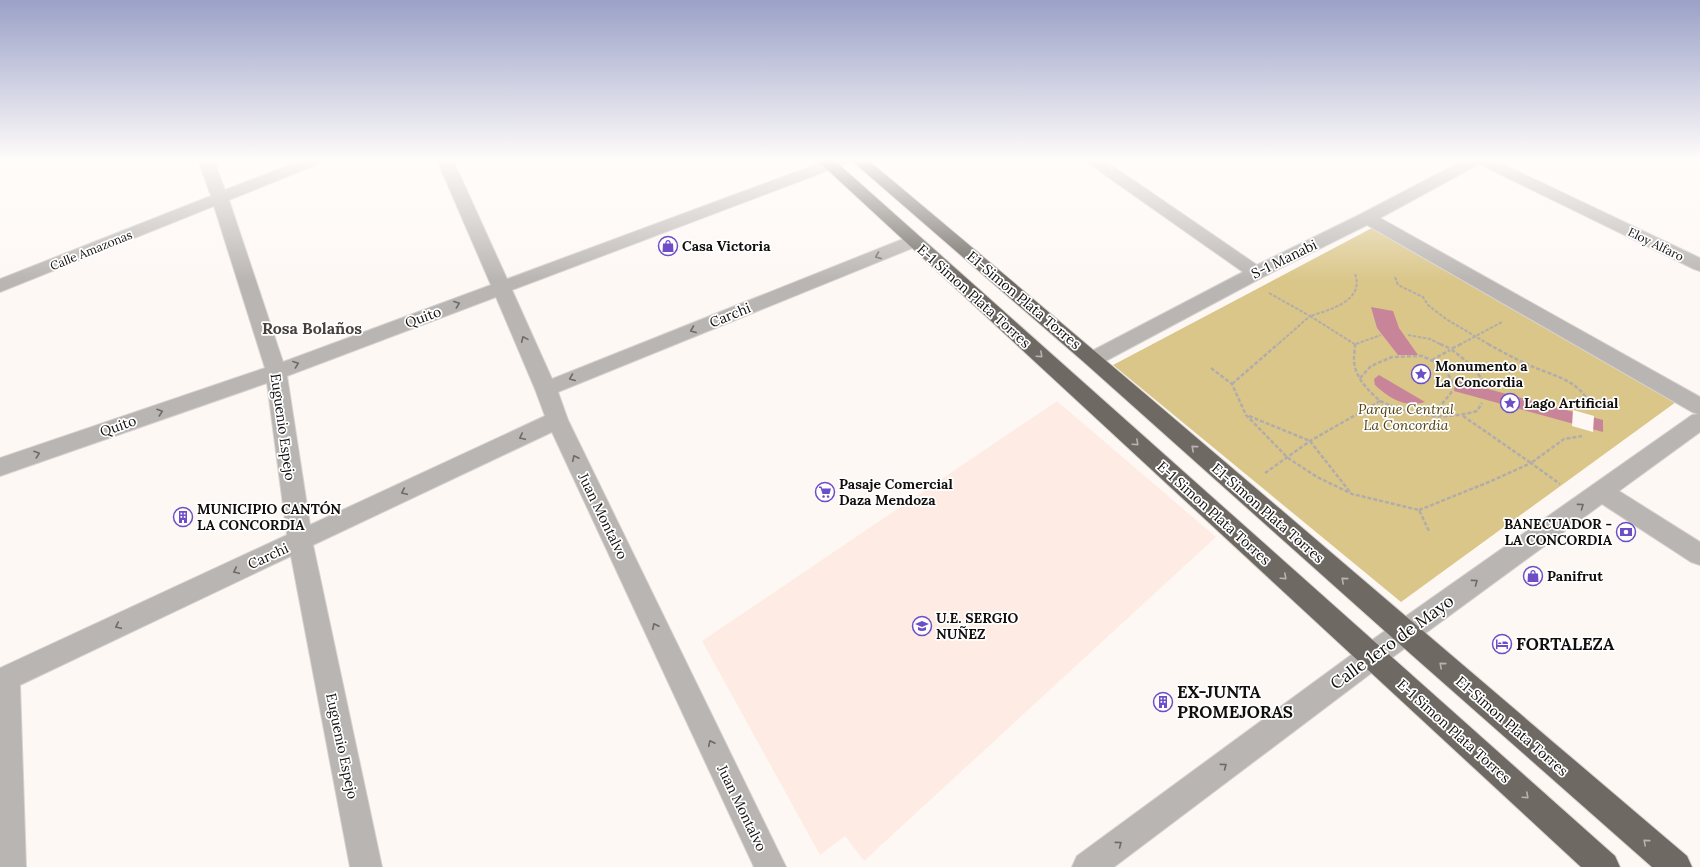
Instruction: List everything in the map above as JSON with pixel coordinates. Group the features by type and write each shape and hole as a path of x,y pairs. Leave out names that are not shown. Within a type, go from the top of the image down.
{"highway":[{"name":"E-1 Simon Plata Torres","path":"872,200 914,241 1604,867"},
{"name":"E1-Simon Plata Torres","path":"907,200 1093,359 1405,633 1676,867"}],"street":[{"name":"Calle Amazonas","path":"0,286 214,200"},
{"name":"Euguenio Espejo","path":"221,200 276,372 300,541 366,867"},
{"name":"Juan Montalvo","path":"463,200 546,389 557,420 770,867"},
{"name":"Quito","path":"0,467 276,372 502,288 729,200"},
{"path":"1152,200 1256,273"},
{"name":"S-1 Manabi","path":"1093,359 1256,273 1400,200"},
{"name":"Eloy Alfaro","path":"1565,200 1700,266"},
{"path":"1367,218 1700,407"},
{"name":"Carchi","path":"546,389 914,241"},
{"name":"Carchi","path":"3,680 557,420"},
{"name":"Calle 1ero de Mayo","path":"1088,867 1372,656 1700,421"},
{"path":"1602,492 1700,555"},
{"path":"3,680 10,867"}],"path":[{"path":"1232,384 1310,316 1339,305 1349,299 1355,292 1357,283 1355,274"},
{"path":"1395,277 1398,285 1423,296 1428,305 1446,319 1474,337 1528,365 1575,385 1585,396 1584,408"},
{"path":"1266,291 1356,344 1380,336"},
{"path":"1432,360 1527,308"},
{"path":"1408,334 1430,339 1462,357 1484,379 1488,386"},
{"path":"1356,344 1352,354 1354,366 1366,388 1380,401 1401,411 1419,416 1463,416 1477,411 1482,403"},
{"path":"1360,378 1371,366 1392,356 1422,356 1432,360 1448,372 1452,380 1451,392 1441,405 1419,416"},
{"path":"1211,368 1232,384 1246,415 1288,458 1317,476 1352,494 1419,510 1489,482 1531,463 1564,439 1582,436"},
{"path":"1241,489 1288,458 1310,440 1380,401"},
{"path":"1246,415 1310,440 1352,494"},
{"path":"1463,416 1560,484"},
{"path":"1419,510 1429,531"}],"shaded area":[{"path":"1371,307 1393,311 1399,328 1418,355 1398,355 1377,328"},
{"path":"1379,375 1425,402 1411,404 1392,398 1375,385 1374,379"},
{"name":"Lago Artificial","path":"1455,380 1603,420 1603,432 1454,391"},
{"name":"U.E. SERGIO NUÑEZ","path":"1057,401 1216,537 864,861 845,836 820,855 702,641"}],"green space":[{"name":"Parque Central La Concordia","path":"1372,228 1676,402 1401,602 1113,365"}],"pier":[{"path":"1573,410 1594,416 1593,432 1572,426"}],"place":[{"name":"Casa Victoria","path":"668,246"},
{"name":"Monumento a La Concordia","path":"1421,374"},
{"name":"Lago Artificial","path":"1510,403"},
{"name":"Pasaje Comercial Daza Mendoza","path":"825,492"},
{"name":"MUNICIPIO CANTÓN LA CONCORDIA","path":"183,517"},
{"name":"BANECUADOR - LA CONCORDIA","path":"1626,532"},
{"name":"Panifrut","path":"1533,576"},
{"name":"U.E. SERGIO NUÑEZ","path":"922,626"},
{"name":"FORTALEZA","path":"1502,644"},
{"name":"EX-JUNTA PROMEJORAS","path":"1163,702"}],"district":[{"name":"Rosa Bolaños","path":"312,328"}]}
